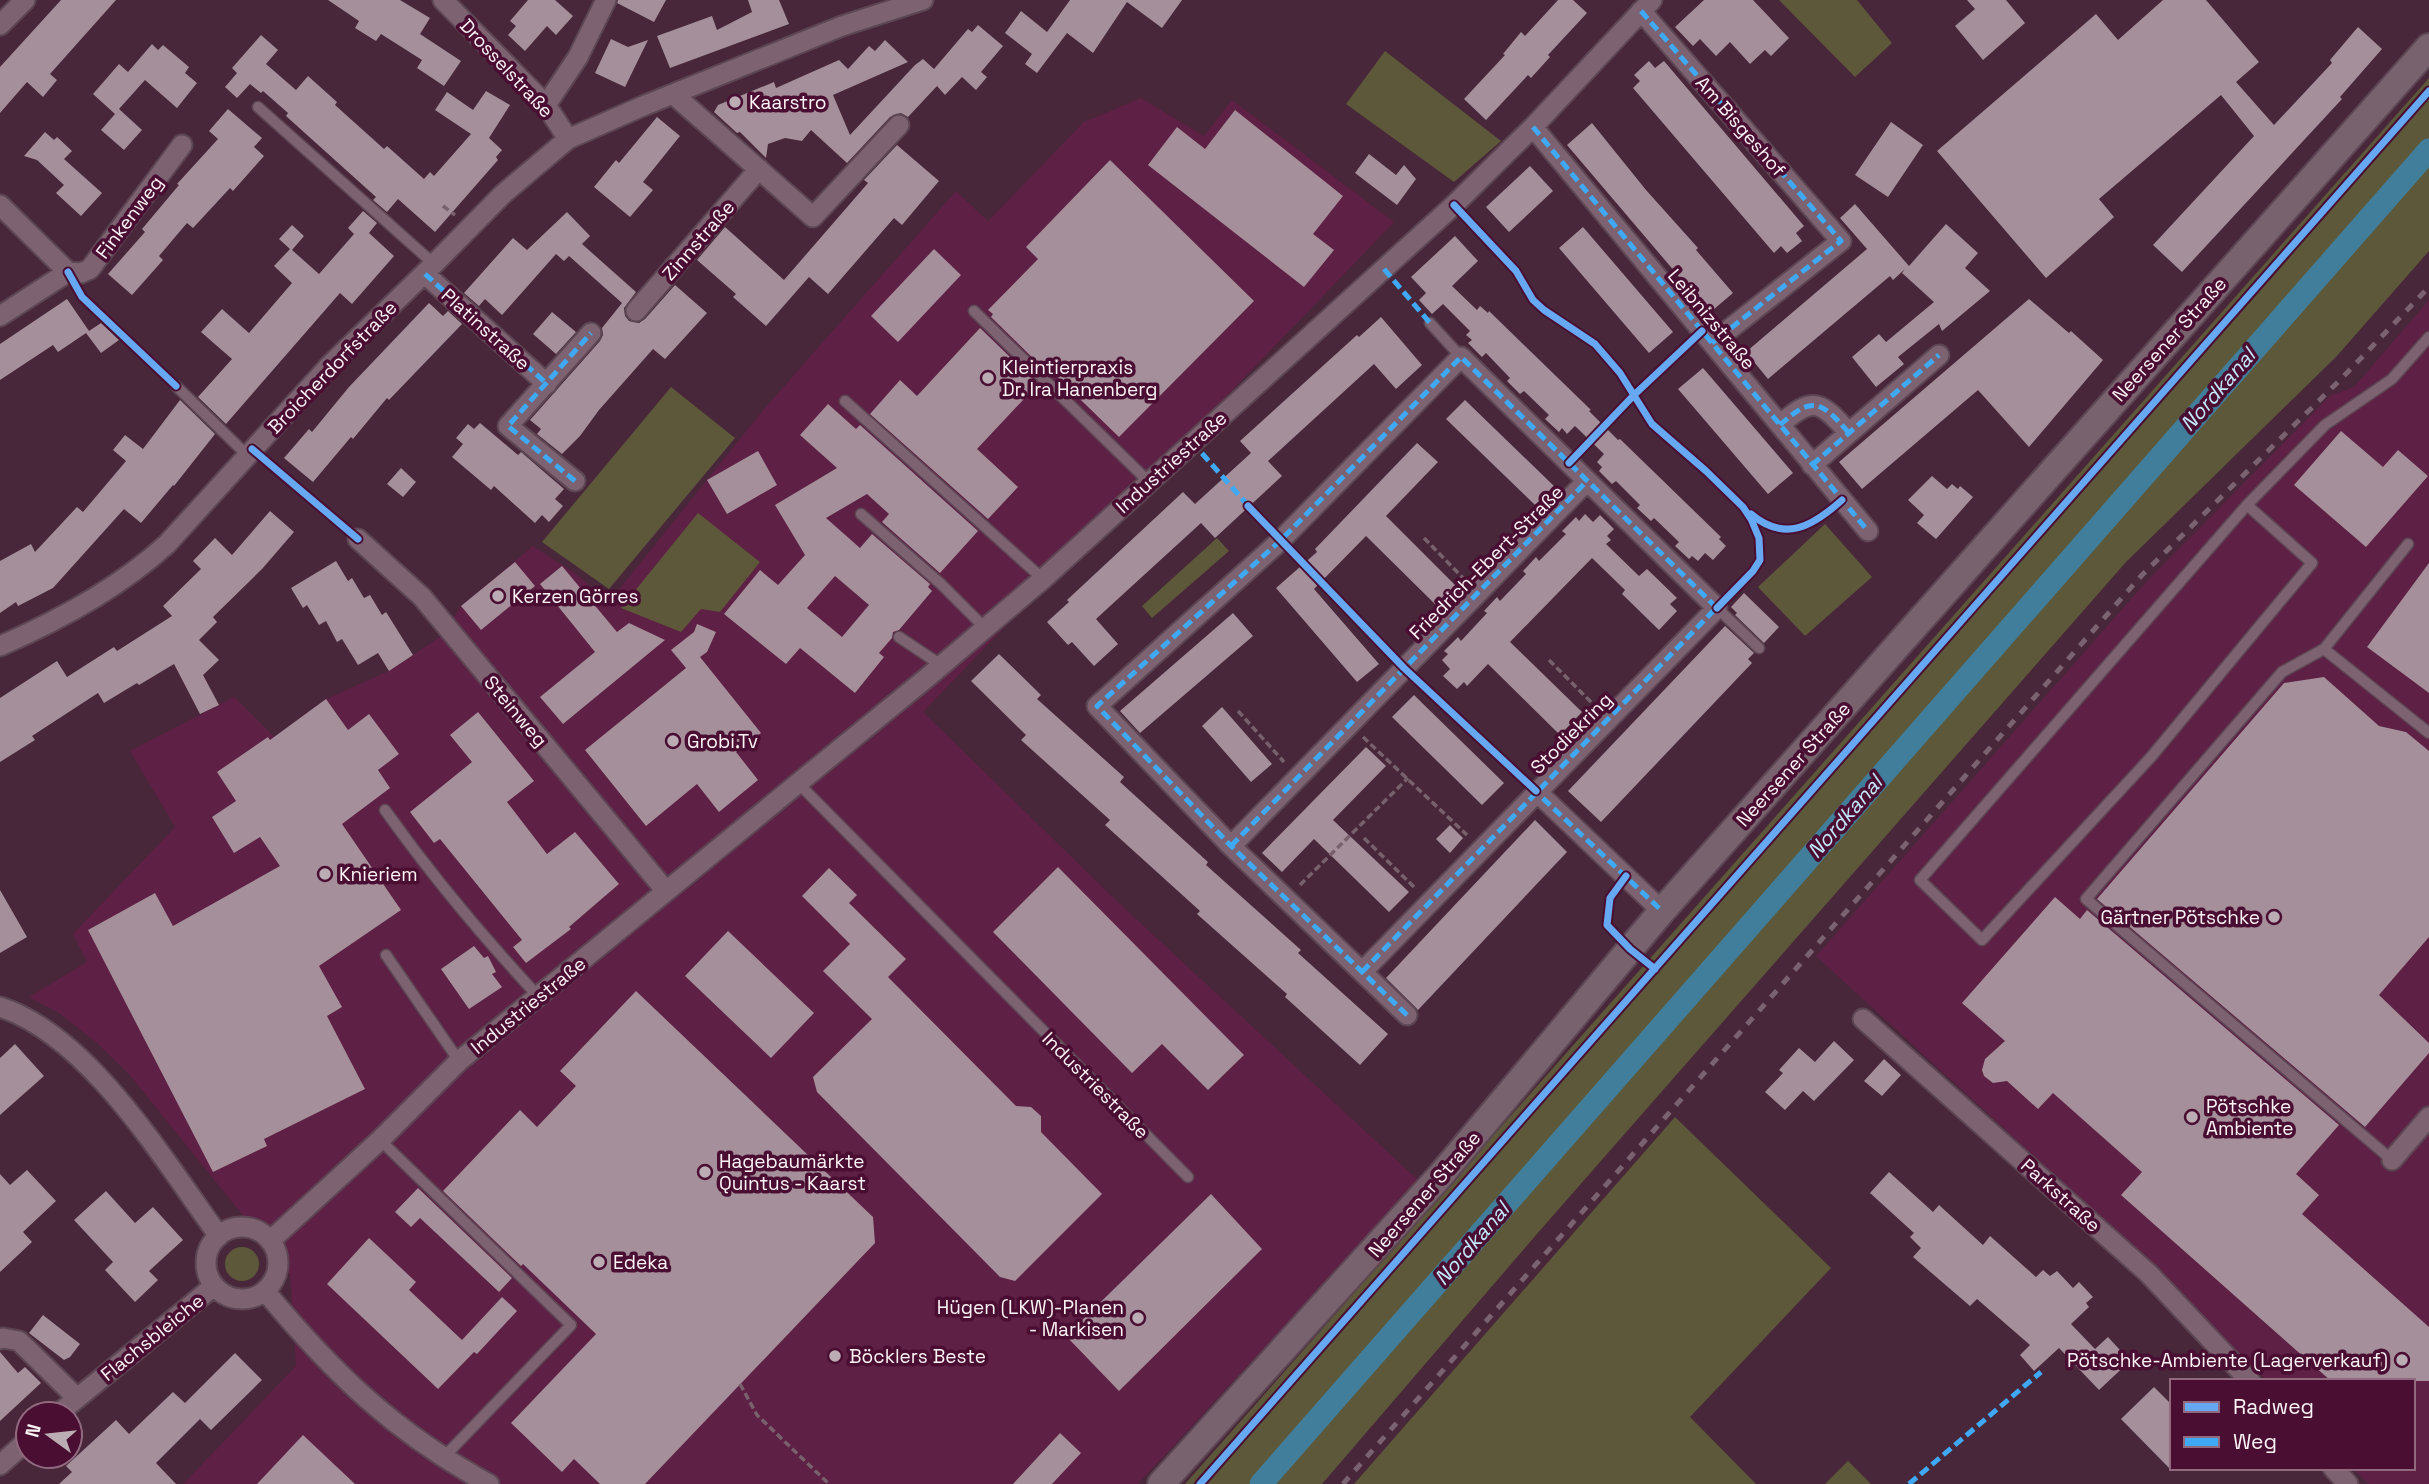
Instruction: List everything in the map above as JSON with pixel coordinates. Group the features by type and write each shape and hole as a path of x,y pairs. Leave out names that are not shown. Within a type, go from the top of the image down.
{"main road":[{"name":"Neersener Straße","path":"1161,1484 1441,1175 1662,911 2429,47"}],"street":[{"path":"0,25 25,0"},
{"name":"Drosselstraße","path":"443,0 546,105 568,139"},
{"path":"546,105 578,57 606,0"},
{"name":"Broicherdorfstraße","path":"0,646 36,631 126,578 167,544 330,365 503,194 568,139 842,26 923,0"},
{"name":"Am Bisgeshof","path":"1533,127 1647,6 1841,241"},
{"path":"673,94 759,169 784,187 813,216 899,125"},
{"name":"Leibnizstraße","path":"1533,127 1868,531"},
{"name":"Industriestraße","path":"270,1241 380,1140 459,1061 1043,579 1454,205 1533,127"},
{"name":"Finkenweg","path":"0,316 68,272 81,273 90,269 182,145"},
{"name":"Zinnstraße","path":"636,311 759,169"},
{"path":"0,205 68,272"},
{"name":"Leibnizstraße","path":"1712,343 1841,241"},
{"name":"Platinstraße","path":"430,269 547,384"},
{"name":"Platinstraße","path":"575,481 508,426 591,333"},
{"path":"1812,464 1939,355"},
{"path":"1407,1015 1231,846 1097,706 1280,541 1461,357 1717,608"},
{"path":"1780,425 1797,410 1813,405 1830,412 1849,433"},
{"name":"Friedrich-Ebert-Straße","path":"1231,846 1587,481"},
{"name":"Steinweg","path":"358,539 422,597 666,891"},
{"name":"Stodiekring","path":"1362,972 1717,608"},
{"name":"Stodiekring","path":"1536,792 1662,911"},
{"path":"0,1006 35,1022 62,1041 86,1064 136,1121 219,1236"},
{"name":"Parkstraße","path":"1863,1019 2148,1273 2248,1379"},
{"path":"2392,1160 2429,1117"},
{"path":"246,1227 259,1231 270,1241 276,1250 277,1272 265,1291 253,1298 239,1299 225,1295 214,1286 207,1274 206,1260 210,1246 219,1236 231,1229 246,1227"},
{"name":"Flachsbleiche","path":"75,1400 214,1286"},
{"path":"265,1291 328,1363 389,1420 443,1458 489,1484"},
{"path":"0,1339 19,1341 77,1398"},
{"path":"0,1465 14,1452"},
{"path":"2335,1470 2348,1484"}],"lane":[{"path":"258,107 430,269"},
{"path":"974,311 1149,482"},
{"path":"1430,323 1461,357"},
{"path":"2247,505 2312,563 2151,757 1983,940 1920,880 2247,505 2325,425 2392,379 2429,337"},
{"path":"176,386 247,455"},
{"path":"845,401 1043,579"},
{"path":"861,514 941,584 985,628"},
{"path":"2392,1160 2086,899 2282,672 2324,649 2408,544"},
{"path":"1717,608 1759,648"},
{"path":"900,637 941,665"},
{"path":"2324,649 2429,733"},
{"name":"Industriestraße","path":"798,783 1188,1177"},
{"path":"385,810 424,866 538,996"},
{"path":"386,955 459,1061"},
{"path":"380,1140 571,1325 443,1458"}],"path":[{"path":"443,206 452,212"},
{"path":"1424,538 1478,592"},
{"path":"1549,660 1608,718"},
{"path":"1238,711 1298,776"},
{"path":"1349,723 1481,848"},
{"path":"1286,900 1408,778"},
{"path":"1364,838 1430,901"},
{"path":"740,1384 757,1415 829,1484"}],"shaded area":[{"path":"1779,0 1857,0 1892,43 1855,77"},
{"path":"1385,51 1501,141 1454,182 1346,104"},
{"path":"2429,78 2429,86 1331,1331 1193,1484 1185,1484"},
{"path":"2429,97 2429,251 2336,357 2126,562 1536,1235 1322,1484 1205,1484"},
{"path":"1141,98 1204,136 1232,100 1394,222 923,712 1121,905 1419,1181 1138,1484 183,1484 296,1366 290,1274 129,1074 98,1044 59,1013 29,997 87,962 73,934 175,827 130,751 234,697 274,737 326,699 389,671 444,634 461,606 533,546 576,574 609,602 764,409 956,191 988,221 1084,122"},
{"path":"2429,300 2429,1484 2369,1484 2355,1470 2415,1470 2415,1379 2265,1379 2154,1266 1816,956 2147,581 2331,395 2354,387"},
{"path":"671,387 735,438 609,589 542,542"},
{"path":"698,513 760,562 720,612 701,609 681,632 621,608"},
{"path":"1825,524 1872,577 1805,636 1758,587"},
{"path":"1217,538 1229,551 1152,618 1142,606"},
{"path":"1675,1117 1831,1268 1690,1417 1756,1484 1354,1484"},
{"path":"242,1247 254,1252 259,1264 254,1276 242,1281 230,1276 225,1264 230,1252"},
{"path":"1848,1461 1871,1484 1825,1484"}],"building":[{"path":"61,0 116,0 50,74 57,80 43,97 27,82 0,113 0,67"},
{"path":"328,0 400,0 430,18 420,34 461,61 444,86 417,68 422,60 381,34 376,41 355,28 359,21"},
{"path":"528,0 555,0 573,16 556,35 547,26 525,51 508,35 516,26 510,21"},
{"path":"618,0 666,0 654,22 617,3"},
{"path":"748,0 779,0 789,24 670,68 657,36 712,16 717,30 752,12"},
{"path":"1070,0 1182,0 1162,28 1127,2 1093,53 1067,33 1037,73 1025,64 1032,54 1005,33 1021,11 1047,32"},
{"path":"1558,0 1573,0 1587,13 1548,55 1550,57 1531,78 1528,75 1486,120 1464,99 1505,55 1503,54 1521,32 1525,36"},
{"path":"1704,0 1753,0 1789,38 1771,56 1765,50 1750,64 1730,42 1716,56 1700,39 1693,46 1675,27"},
{"path":"1967,0 2006,0 2025,23 1983,60 1955,26 1975,9"},
{"path":"2163,0 2206,0 2259,62 2236,82 2274,125 2332,63 2330,60 2358,27 2382,49 2340,97 2342,99 2182,272 2153,245 2254,136 2221,95 2099,199 2114,217 2046,278 1937,151 2096,14 2118,40"},
{"path":"978,25 1003,46 981,72 987,77 976,90 962,77 945,95 937,86 908,117 901,113 890,117 847,163 811,130 802,141 785,138 768,144 766,158 740,132 737,133 714,112 718,105 774,82 776,88 839,60 848,69 869,46 875,51 885,40 908,62 833,95 850,135 915,65 923,59 934,69 968,29 972,32"},
{"path":"261,35 278,50 266,64 296,90 308,76 337,102 335,105 384,149 387,146 424,179 430,172 434,176 471,134 435,110 447,92 473,110 486,91 510,105 489,138 502,150 496,157 498,160 435,232 398,199 387,212 373,200 376,197 286,116 288,113 263,91 261,93 250,84 237,98 225,87 237,73 232,68"},
{"path":"611,39 628,47 648,40 625,87 595,73"},
{"path":"152,44 158,50 163,45 189,67 185,73 197,83 177,108 145,80 119,109 142,130 124,150 101,130 115,114 93,94 119,64 128,72"},
{"path":"1649,61 1655,68 1664,61 1804,226 1796,233 1802,241 1787,253 1781,246 1774,253 1633,88 1640,81 1634,75"},
{"path":"228,109 262,138 254,147 264,156 233,191 230,188 193,228 187,223 159,256 163,260 132,295 108,274 145,232 142,229 179,185 177,184 218,139 209,131"},
{"path":"1235,110 1343,196 1313,234 1334,250 1304,287 1148,165 1177,127 1205,149"},
{"path":"657,117 680,136 643,182 653,190 630,217 594,187 616,160 619,163"},
{"path":"1891,122 1923,145 1888,197 1855,175"},
{"path":"1592,123 1733,293 1707,315 1685,288 1687,286 1567,145"},
{"path":"45,132 54,140 57,137 72,151 64,159 102,193 81,216 56,193 64,185 37,160 24,156"},
{"path":"897,145 939,181 902,225 894,218 828,294 809,277 766,326 733,297 736,294 697,260 725,227 784,280 868,183 864,180"},
{"path":"1369,154 1396,175 1404,165 1416,179 1397,205 1355,173"},
{"path":"1110,160 1254,301 1119,437 1050,370 1048,373 991,317 993,314 988,310 1038,259 1026,247"},
{"path":"1530,166 1553,191 1509,232 1486,207"},
{"path":"1855,204 1909,266 1946,224 1978,253 1965,268 1990,291 1942,331 1939,324 1898,357 1904,364 1876,387 1852,357 1879,334 1886,342 1934,302 1902,273 1905,269 1893,280 1890,276 1768,379 1746,352 1867,249 1840,218"},
{"path":"363,211 377,223 369,233 394,256 352,304 340,293 226,424 198,397 232,359 201,332 222,309 249,333 292,283 274,266 290,249 279,239 292,225 304,236 292,250 319,274 354,234 348,228"},
{"path":"567,212 590,236 582,244 636,292 624,308 629,321 639,323 645,319 675,285 707,313 665,359 653,349 562,454 537,434 541,429 530,420 600,341 602,328 622,303 569,256 564,261 556,254 502,315 485,299 479,306 464,293 513,238 527,250"},
{"path":"1583,227 1673,332 1649,353 1559,248"},
{"path":"1455,236 1478,261 1452,286 1477,310 1480,306 1488,313 1489,311 1591,410 1589,411 1618,440 1721,537 1719,539 1726,546 1713,560 1705,553 1698,561 1692,556 1689,559 1675,546 1679,542 1654,518 1651,521 1637,508 1640,505 1616,481 1612,484 1599,471 1602,467 1597,462 1604,454 1575,426 1567,434 1562,428 1559,432 1545,419 1549,415 1524,391 1520,394 1507,381 1510,378 1486,353 1482,357 1468,343 1472,340 1466,335 1470,331 1443,304 1432,314 1419,300 1426,293 1411,277"},
{"path":"934,249 961,275 898,342 871,316"},
{"path":"67,299 89,331 58,352 53,345 0,380 0,344"},
{"path":"2029,299 2103,360 2029,447 1978,390 1862,489 1839,462"},
{"path":"429,303 443,316 448,311 462,324 389,400 387,398 313,482 284,458 309,429 312,432 349,387"},
{"path":"552,312 576,332 556,354 533,334"},
{"path":"1381,317 1422,365 1396,389 1374,364 1268,461 1282,476 1215,538 1201,523 1096,619 1118,644 1094,666 1072,642 1068,645 1047,622 1069,602 1067,600 1183,492 1195,504 1251,453 1240,441 1357,335 1359,337"},
{"path":"101,323 119,340 101,353 86,333"},
{"path":"980,328 1038,384 977,449 1018,487 988,519 870,414 900,380 917,396"},
{"path":"1703,368 1793,473 1768,494 1678,389"},
{"path":"180,400 215,434 174,486 141,523 124,509 53,588 18,606 16,602 0,613 0,561 31,544 35,552 77,507 83,512 126,461 113,450 125,435 143,449"},
{"path":"1465,400 1554,486 1535,505 1446,419"},
{"path":"828,404 856,429 860,425 978,531 940,573 882,522 889,514 867,494 826,518 860,548 872,534 930,584 928,587 932,591 899,630 893,632 892,638 879,653 884,657 855,693 800,648 786,664 724,614 760,570 778,585 805,555 775,505 837,468 800,435","holes":["835,576 869,605 842,637 807,608"]},
{"path":"480,423 518,455 521,452 564,489 555,499 563,506 549,522 542,515 535,523 494,486 491,490 452,457 463,444 456,438 468,424 474,429"},
{"path":"2341,431 2383,467 2398,450 2428,476 2366,547 2294,485"},
{"path":"1417,443 1438,462 1386,516 1460,590 1440,609 1366,536 1314,589 1379,664 1357,682 1276,588 1317,552 1315,549"},
{"path":"758,451 777,485 727,514 707,480"},
{"path":"401,468 416,482 403,497 387,484"},
{"path":"1932,476 1947,489 1952,484 1958,489 1960,486 1973,497 1936,539 1917,523 1924,515 1908,500"},
{"path":"270,511 294,532 262,569 213,617 217,622 199,640 219,660 203,675 219,705 200,714 174,664 104,703 98,693 32,736 35,740 0,762 0,698 57,661 67,677 114,647 117,651 172,616 163,606 201,569 193,561 215,538 232,555"},
{"path":"1585,514 1593,522 1600,515 1614,529 1607,536 1611,540 1606,544 1639,576 1647,569 1677,598 1670,604 1677,611 1659,630 1622,594 1625,590 1592,558 1510,642 1582,712 1560,735 1488,664 1467,686 1464,682 1457,689 1443,676 1450,669 1442,660 1448,654 1444,651 1458,637 1461,641 1487,613 1484,611 1497,597 1500,601 1526,574 1523,571 1536,557 1539,561 1566,534 1562,531 1576,517 1579,521"},
{"path":"336,561 348,581 352,578 364,598 370,595 382,615 386,612 413,655 389,671 378,653 358,665 342,639 337,642 326,621 319,625 307,605 303,608 291,588"},
{"name":"Kerzen Görres","path":"515,562 535,586 481,630 461,606"},
{"path":"2429,563 2429,693 2367,647"},
{"path":"562,566 617,632 629,623 665,640 563,724 540,697 595,652 540,584"},
{"path":"1744,593 1779,627 1764,643 1735,615 1737,613 1731,607"},
{"path":"1233,613 1253,636 1140,733 1120,711"},
{"name":"Grobi.Tv","path":"697,624 716,632 707,652 700,657 761,733 736,752 758,780 719,812 697,784 646,826 585,750 686,668 671,650 694,632"},
{"path":"1725,626 1754,653 1748,659 1752,663 1601,822 1568,791"},
{"path":"999,654 1041,695 1037,699 1124,777 1120,782 1208,862 1206,865 1301,950 1298,953 1388,1034 1360,1065 1285,997 1287,994 1197,914 1200,911 1105,825 1110,820 1021,740 1026,735 971,681"},
{"name":"Gärtner Pötschke","path":"2324,677 2379,726 2406,732 2429,751 2429,937 2379,995 2429,1043 2429,1053 2365,1127 2097,899 2284,683"},
{"path":"1414,695 1504,783 1482,805 1392,717"},
{"path":"326,699 348,730 369,714 399,754 378,770 390,788 342,824 401,910 319,966 342,1007 327,1016 365,1089 264,1139 267,1146 213,1172 88,930 155,893 173,926 280,866 260,837 234,853 212,817 236,801 217,772 268,737 270,740"},
{"path":"1222,707 1272,764 1251,782 1202,726"},
{"path":"478,712 534,781 507,802 547,854 575,832 619,884 569,927 571,929 526,963 513,947 522,940 440,839 434,843 410,812 472,762 450,735"},
{"path":"1366,747 1386,766 1333,820 1409,892 1389,912 1314,839 1282,872 1262,853"},
{"path":"1535,820 1567,852 1418,1010 1386,978"},
{"path":"1450,825 1463,838 1450,853 1436,839"},
{"path":"1058,867 1244,1055 1208,1090 1162,1044 1132,1073 993,932"},
{"path":"829,868 857,895 849,903 906,959 888,977 1016,1106 1031,1107 1041,1116 1041,1132 1102,1194 1015,1281 1000,1277 817,1092 813,1077 872,1019 823,971 850,944 802,896"},
{"path":"0,890 27,937 0,953"},
{"name":"Pötschke Ambiente","path":"2055,897 2080,919 2087,910 2339,1125 2296,1174 2319,1195 2302,1214 2429,1327 2429,1381 2329,1379 2121,1195 2142,1172 2053,1093 2038,1109 2007,1081 1993,1083 1984,1076 1982,1070 1985,1059 2005,1041 1962,1003"},
{"path":"728,931 814,1013 771,1058 685,976"},
{"path":"474,946 484,958 488,956 496,972 492,974 502,987 469,1009 441,969"},
{"path":"636,991 873,1217 875,1243 645,1484 600,1484 574,1459 562,1472 511,1423 596,1334 443,1191 520,1110 537,1127 576,1086 560,1071"},
{"path":"1834,1041 1854,1060 1814,1101 1803,1091 1785,1110 1765,1092 1783,1073 1779,1070 1799,1048 1815,1062"},
{"path":"15,1044 44,1076 0,1115 0,1058"},
{"path":"1884,1059 1901,1075 1882,1096 1864,1081"},
{"path":"27,1170 56,1201 23,1232 32,1242 0,1272 0,1174 10,1185"},
{"path":"1889,1172 1933,1212 1939,1205 1983,1245 1990,1236 2036,1277 2043,1270 2050,1276 2057,1271 2073,1288 2079,1282 2093,1297 2086,1303 2089,1307 2071,1324 2095,1349 2108,1337 2130,1361 2099,1390 2059,1348 2034,1371 2020,1355 2030,1345 1977,1299 1970,1306 1913,1257 1921,1248 1910,1237 1914,1233 1870,1193"},
{"path":"418,1188 512,1278 499,1292 420,1218 411,1227 395,1212"},
{"path":"106,1191 135,1223 153,1207 183,1240 149,1271 158,1280 135,1302 105,1270 113,1262 74,1220"},
{"name":"Hügen (LKW)-Planen - Markisen","path":"1211,1194 1262,1249 1119,1391 1066,1336"},
{"path":"369,1238 416,1282 409,1290 462,1340 502,1297 517,1311 477,1354 474,1352 438,1389 327,1284"},
{"path":"43,1315 80,1344 70,1357 64,1360 29,1333"},
{"path":"0,1352 18,1373 25,1367 41,1383 23,1400 14,1400 14,1408 0,1421"},
{"path":"235,1353 262,1380 211,1430 200,1419 156,1463 176,1484 59,1484 72,1472 70,1470 84,1470 84,1449 116,1420 129,1434 173,1392 185,1403"},
{"path":"2154,1387 2170,1403 2170,1469 2121,1419"},
{"path":"1060,1433 1081,1453 1052,1484 1013,1484"},
{"path":"303,1435 355,1484 257,1484"}],"waterway":[{"name":"Nordkanal","path":"1261,1484 2429,150"}],"railway":[{"path":"1343,1484 2142,575 2343,377 2429,287"}],"marked path":[{"path":"1641,11 1841,241 1712,343"},
{"path":"1533,127 1868,531"},
{"path":"1384,269 1430,323"},
{"path":"425,274 547,384"},
{"path":"575,481 508,426 591,333"},
{"path":"1812,465 1939,355"},
{"path":"1407,1015 1231,846 1097,706 1280,541 1461,357 1717,608"},
{"path":"1780,425 1801,409 1816,406 1824,408 1849,433"},
{"path":"1192,442 1252,510"},
{"path":"1231,846 1587,481"},
{"path":"1362,972 1721,603"},
{"path":"1532,788 1662,911"},
{"path":"1909,1484 2041,1372"}],"cycle path":[{"path":"1200,1484 2429,91"},
{"path":"1454,205 1516,271 1533,300 1595,344 1620,373 1652,424 1706,471 1743,507 1751,519 1759,538 1760,560 1753,571 1717,608"},
{"path":"68,272 82,297 176,386"},
{"path":"1569,463 1634,395 1702,331"},
{"path":"252,449 358,539"},
{"path":"1751,514 1775,528 1798,528 1809,524 1842,500"},
{"path":"1248,506 1404,668 1536,791"},
{"path":"1626,876 1610,898 1607,925 1630,949 1655,969"}],"place":[{"name":"Kaarstro","path":"735,102"},
{"name":"Kleintierpraxis Dr. Ira Hanenberg","path":"988,378"},
{"name":"Kerzen Görres","path":"498,596"},
{"name":"Grobi.Tv","path":"673,741"},
{"name":"Knieriem","path":"325,874"},
{"name":"Gärtner Pötschke","path":"2274,917"},
{"name":"Pötschke Ambiente","path":"2192,1117"},
{"name":"Hagebaumärkte Quintus - Kaarst","path":"705,1172"},
{"name":"Edeka","path":"599,1262"},
{"name":"Hügen (LKW)-Planen - Markisen","path":"1138,1318"},
{"name":"Böcklers Beste","path":"835,1356"},
{"name":"Pötschke-Ambiente (Lagerverkauf)","path":"2402,1360"}]}
